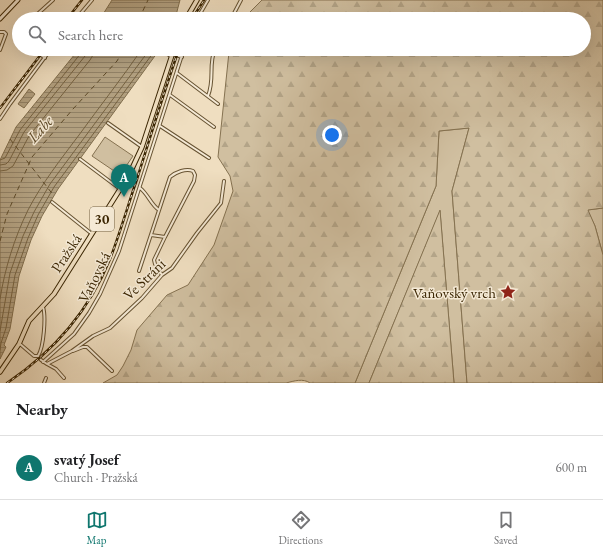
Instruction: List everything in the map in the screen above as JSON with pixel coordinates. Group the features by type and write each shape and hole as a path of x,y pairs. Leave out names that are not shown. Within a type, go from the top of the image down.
{"main road":[{"path":"0,19 18,0"},
{"path":"190,12 197,0"},
{"name":"Pražská","path":"0,372 19,344 29,321 54,294 130,175 142,147 172,56"}],"street":[{"path":"40,12 53,0"},
{"path":"82,12 92,0"},
{"path":"201,12 208,0"},
{"path":"235,12 241,0"},
{"path":"0,32 4,32 6,34 0,50"},
{"path":"0,119 44,58 42,56"},
{"path":"177,56 182,57"},
{"path":"208,96 212,84 212,56"},
{"name":"Vaňovská","path":"43,362 74,334 97,300 119,251 182,57"},
{"path":"177,73 218,104"},
{"path":"170,95 214,127"},
{"path":"108,124 142,147"},
{"path":"160,126 209,158"},
{"path":"80,159 121,190"},
{"path":"139,271 171,176 186,170 193,171 195,175 194,181 154,260 162,275"},
{"name":"Ve Stráni","path":"48,364 72,351 93,336 110,328 142,298 162,275 172,268 221,203 224,181"},
{"path":"140,188 159,210"},
{"path":"52,202 92,234"},
{"path":"151,235 166,238"},
{"path":"38,356 41,350 45,314 43,306"},
{"path":"19,344 34,356 38,356 43,362 56,369 64,378"},
{"path":"72,351 87,347 112,371"},
{"path":"44,383 46,378"}],"green space":[{"path":"262,0 603,0 603,208 588,210 595,226 603,255 603,383 467,383 452,191 469,128 439,131 436,186 355,383 310,383 301,380 286,383 103,383 117,375 123,366 131,350 137,330 167,295 188,285 214,245 233,191 230,176 218,157 229,56 591,56 591,12 250,12"},
{"path":"469,128 452,191 467,383 454,383 440,211 369,383 355,383 436,186 439,131"},
{"path":"105,137 133,156 120,175 92,156"},
{"path":"603,208 603,255 595,226 587,210"},
{"path":"440,210 454,383 369,383"}],"water":[{"path":"112,0 180,0 177,12 104,12"},
{"name":"Labe","path":"73,56 155,56 58,189 42,216 31,240 19,276 10,329 4,345 6,347 0,359 0,160 16,127"},
{"path":"29,89 35,94 24,108 18,104"}],"ferry route":[{"path":"142,12 148,0"},
{"path":"0,241 7,214 32,157 120,56"},
{"path":"10,139 54,196"}],"railway":[{"path":"73,12 82,0"},
{"path":"196,12 204,0"},
{"path":"0,108 40,56"},
{"path":"7,383 40,358 54,344 68,329 92,296 110,259 177,56"}],"place":[{"name":"svatý Josef","path":"124,197"},
{"name":"Vaňovský vrch","path":"508,292"}]}
